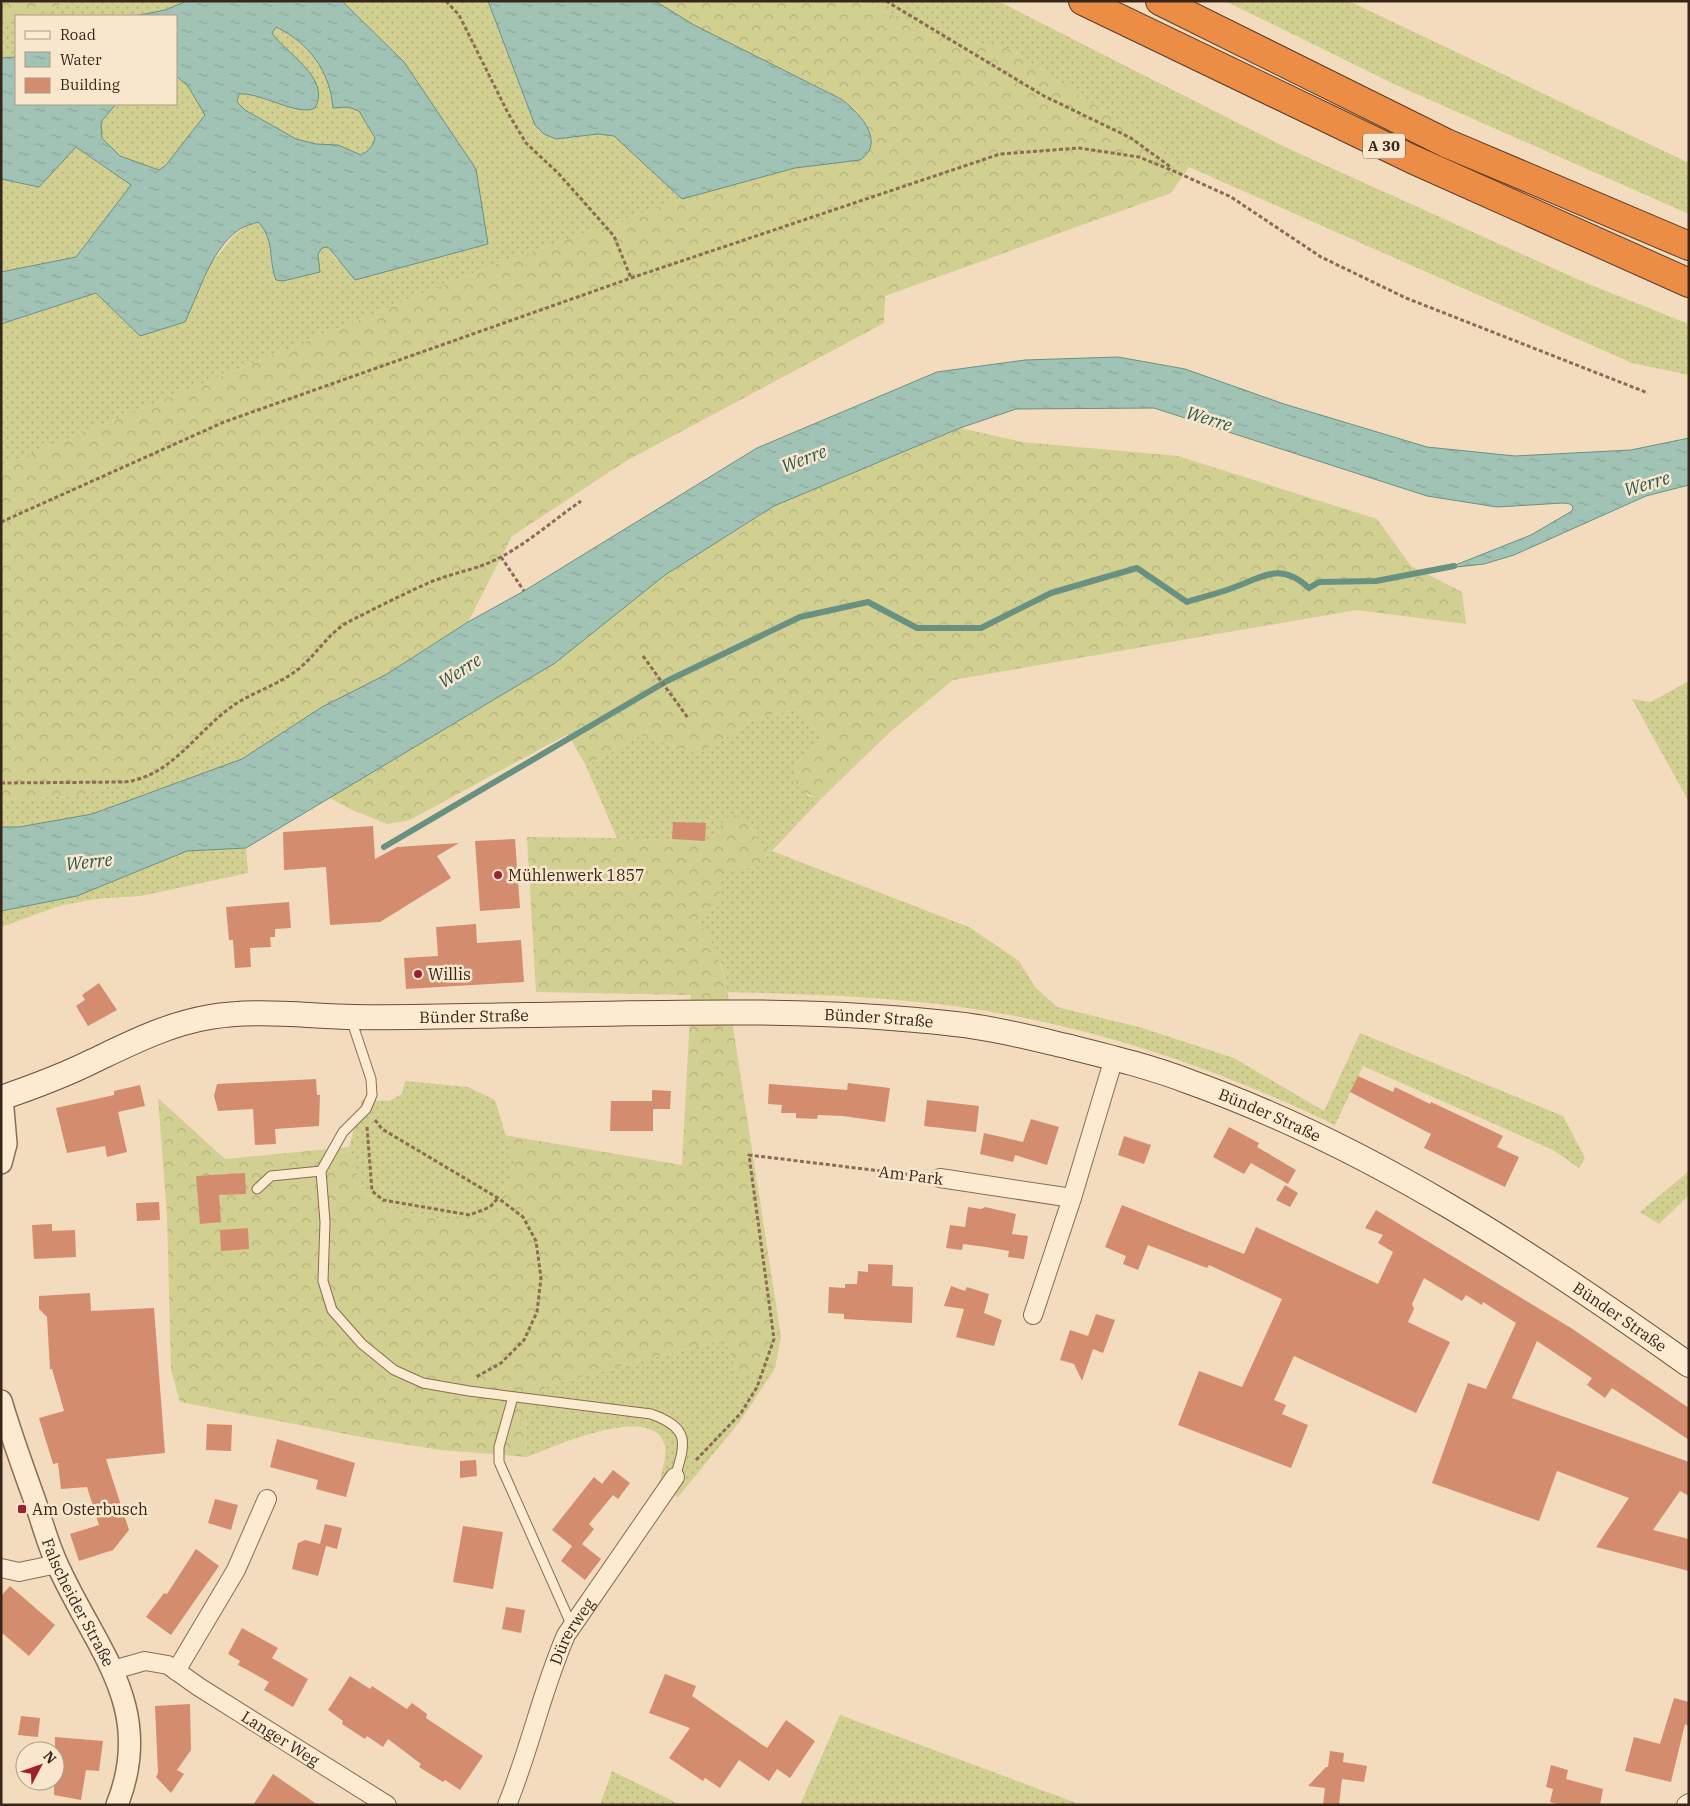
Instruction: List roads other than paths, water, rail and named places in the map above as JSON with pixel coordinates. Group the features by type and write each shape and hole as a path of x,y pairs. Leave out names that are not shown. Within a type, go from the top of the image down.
{"highway":[{"name":"A 30","path":"1083,1 1414,160 1689,283"},
{"name":"A 30","path":"1160,1 1446,143 1689,246"}],"main road":[{"name":"Bünder Straße","path":"2,1098 47,1082 144,1036 210,1016 288,1013 353,1017 739,1011 848,1014 959,1024 1038,1039 1114,1058 1188,1081 1268,1112 1353,1153 1427,1193 1526,1254 1689,1365"}],"street":[{"path":"1033,1315 1072,1198 1114,1058"},
{"path":"1,1163 6,1144 2,1098"},
{"name":"Am Park","path":"940,1178 1072,1198"},
{"name":"Falscheider Straße","path":"1,1401 57,1564 113,1670 125,1703 130,1733 130,1755 126,1780 117,1805"},
{"name":"Dürerweg","path":"507,1805 522,1768 553,1664 571,1624 675,1477"},
{"path":"176,1671 236,1570 268,1499"},
{"path":"1,1568 19,1572 57,1564"},
{"name":"Langer Weg","path":"113,1670 145,1661 168,1665 199,1687 387,1805"}],"lane":[{"path":"353,1017 354,1028 371,1078 372,1095 366,1109 343,1132 320,1171 325,1222 323,1281 332,1310 362,1344 394,1370 423,1383 513,1397 651,1414 667,1420 681,1432 684,1448 675,1477"},
{"path":"257,1189 271,1176 320,1171"},
{"path":"513,1397 498,1447 499,1462 571,1624"}],"water":[{"path":"187,1 342,1 404,62 476,169 488,244 355,280 328,247 322,248 318,254 320,272 283,281 276,280 267,235 258,222 240,229 221,247 207,272 185,322 140,336 96,293 1,324 1,272 76,257 131,185 76,147 39,187 1,179 1,58 15,57 15,105 115,105 101,122 102,138 120,156 159,170 166,165 205,115 188,86 178,78 178,15 140,15 165,10","holes":["276,27 308,50 322,70 331,95 333,108 348,107 359,111 375,138 372,146 361,155 338,145 316,144 296,139 245,110 237,102 239,94 248,94 289,107 308,110 315,108 319,97 317,86 312,76 272,33"]},
{"path":"488,1 655,1 694,25 841,99 862,119 871,136 871,145 868,153 860,160 795,168 682,199 614,136 598,134 556,139 544,134 535,125"},
{"name":"Werre","path":"1118,357 1185,369 1284,404 1427,447 1515,456 1631,450 1689,438 1689,485 1646,496 1514,555 1484,564 1448,568 1531,535 1572,511 1573,507 1570,504 1563,503 1497,507 1427,496 1154,408 1016,409 960,428 774,506 665,575 555,663 246,848 187,851 77,896 1,911 1,827 19,827 92,814 242,759 322,707 387,674 468,622 524,591 757,448 937,372 1025,360"}],"waterway":[{"path":"384,847 667,681 800,617 868,602 917,628 981,628 1051,593 1137,568 1187,602 1273,574 1290,575 1309,588 1319,582 1376,581 1454,566"}],"place":[{"name":"Mühlenwerk 1857","path":"498,875"},
{"name":"Willis","path":"418,974"},
{"name":"Am Osterbusch","path":"22,1509"}]}
